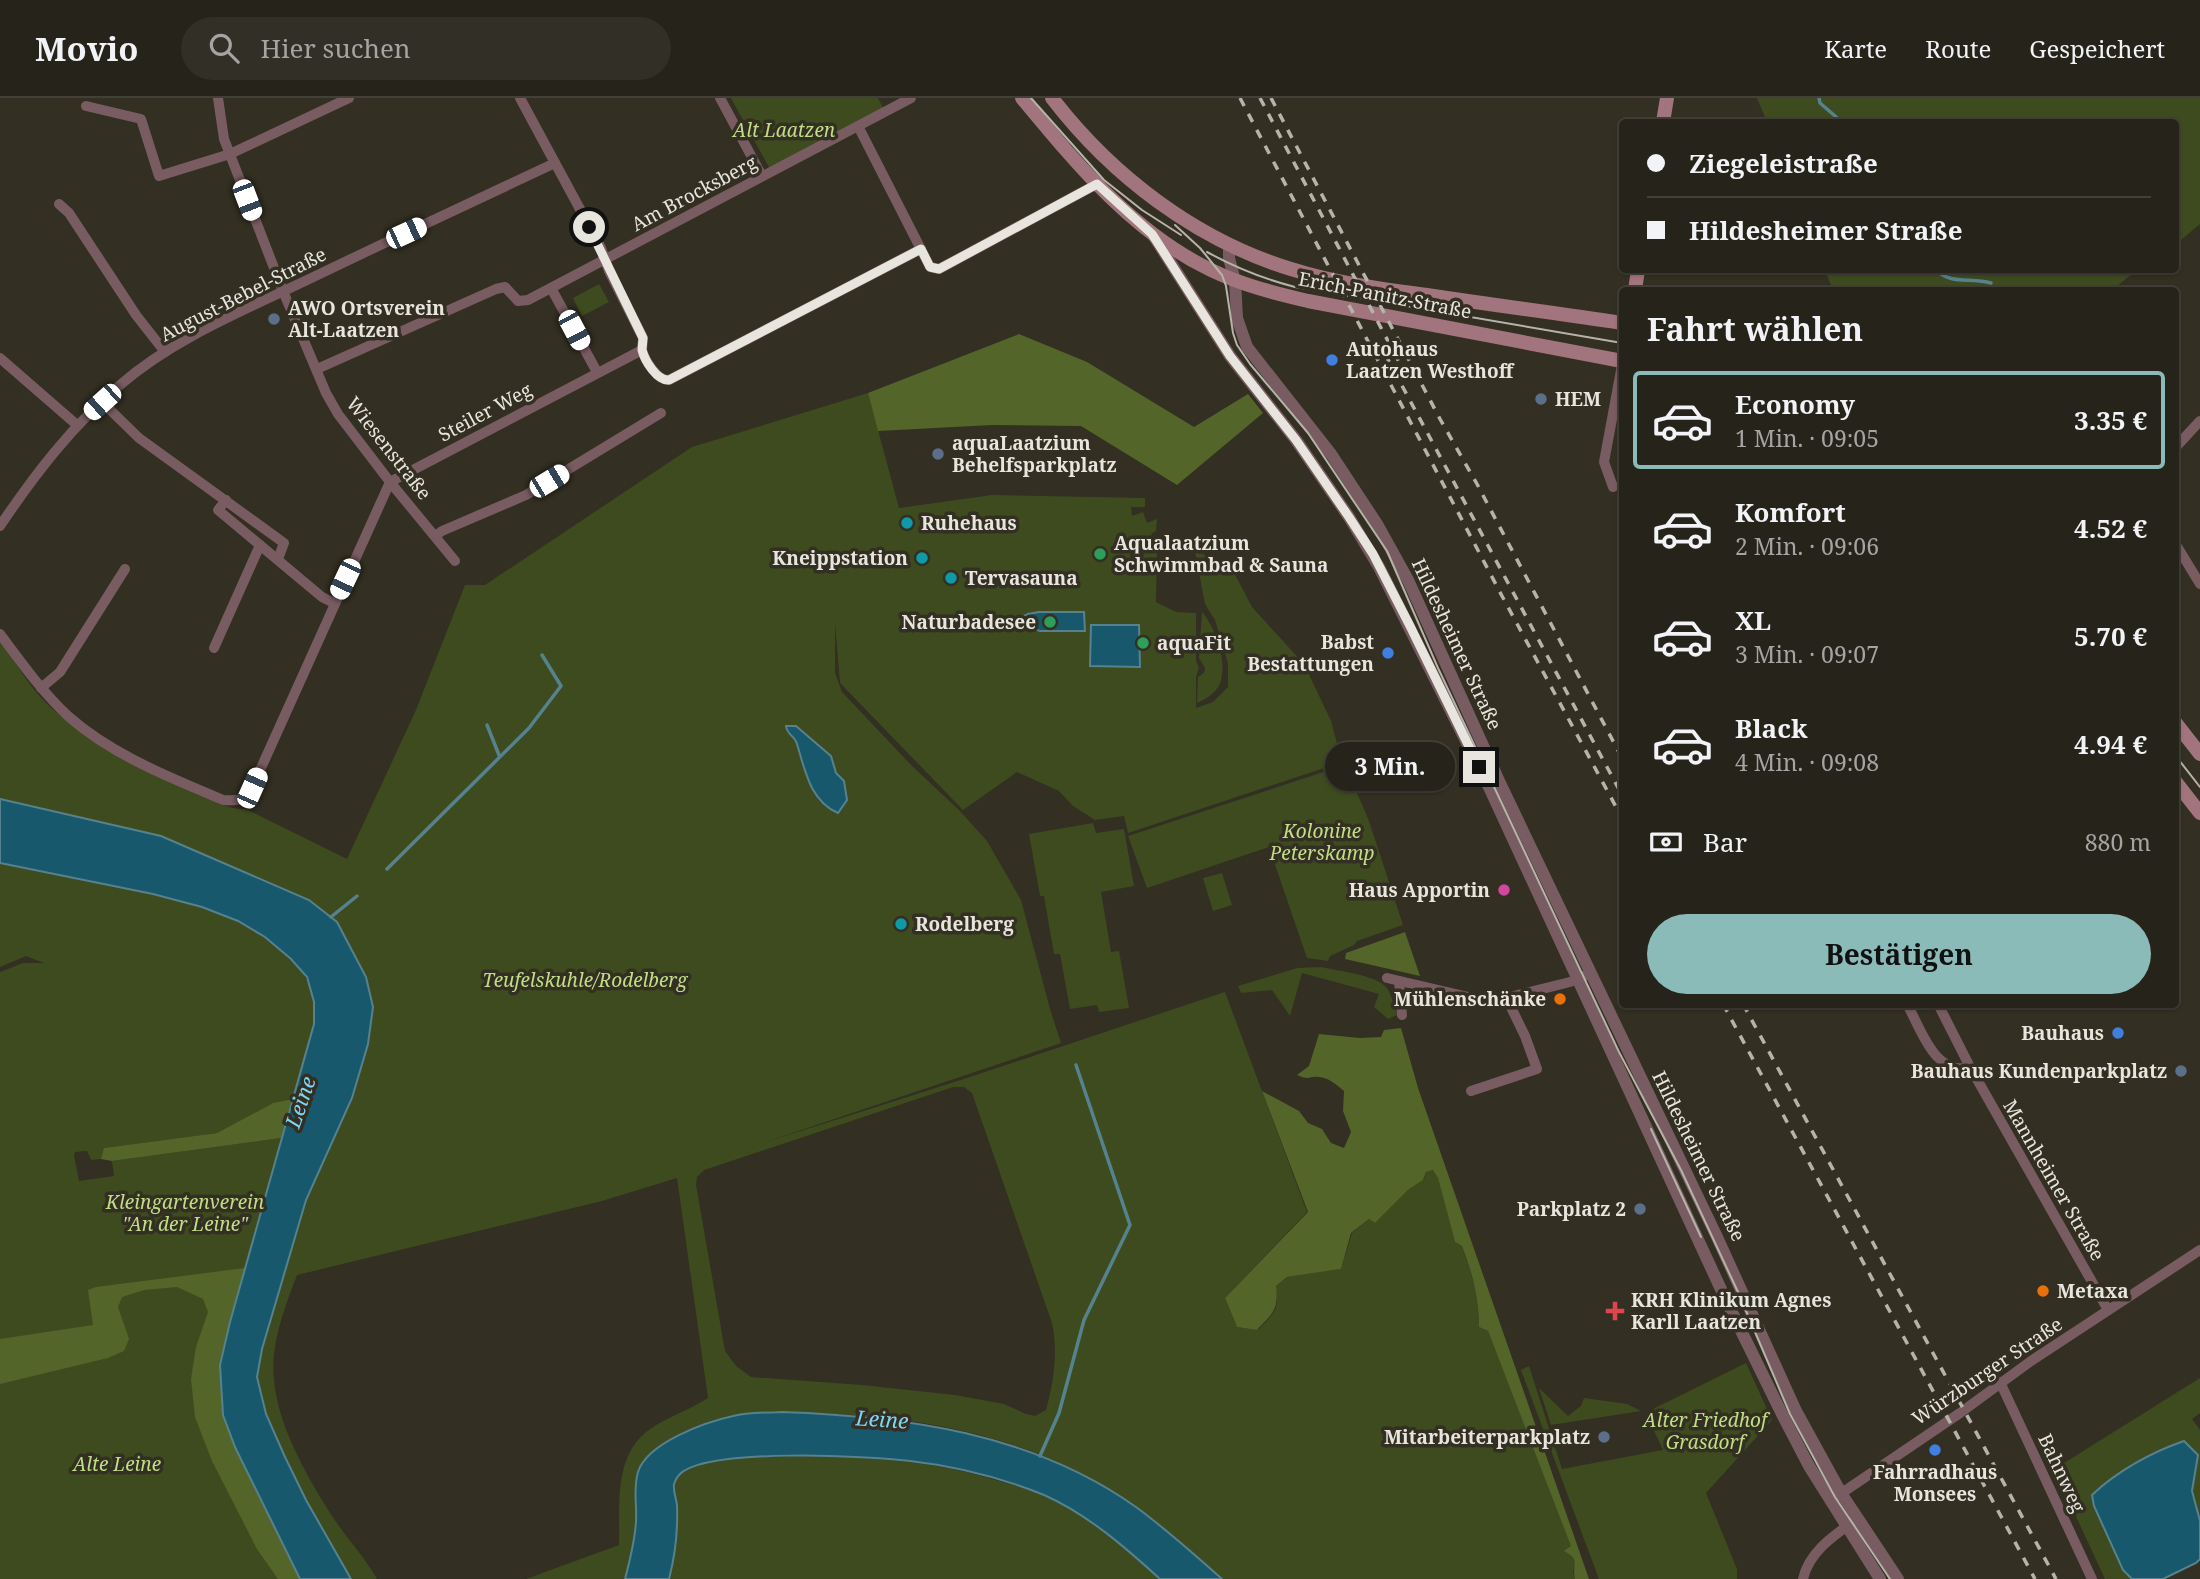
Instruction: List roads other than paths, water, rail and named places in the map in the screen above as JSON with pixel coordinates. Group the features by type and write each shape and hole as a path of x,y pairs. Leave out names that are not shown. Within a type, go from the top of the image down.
{"main road":[{"name":"Hildesheimer Straße","path":"1022,98 1097,184 1152,234"},
{"path":"1052,98 1099,151 1151,197 1229,245"},
{"path":"1664,119 1667,98"},
{"name":"Erich-Panitz-Straße","path":"1152,234 1203,266 1235,281 1308,301 1619,362"},
{"name":"Erich-Panitz-Straße","path":"1229,245 1252,256 1313,275 1394,290 1619,323"},
{"path":"2179,727 2200,754"},
{"path":"2179,786 2200,813"}],"street":[{"name":"Wiesenstraße","path":"218,98 224,139 326,393 338,414 390,482 455,561"},
{"path":"86,106 141,119 159,176 230,154 349,98"},
{"path":"520,98 643,338 642,350 657,377 663,380 669,380 921,249"},
{"path":"720,98 762,176"},
{"name":"Am Brocksberg","path":"317,369 496,289 505,287 518,301 528,300 911,98"},
{"path":"858,126 930,267 939,269 1097,184"},
{"name":"August-Bebel-Straße","path":"0,526 49,458 77,425 121,384 165,352 283,291 555,163"},
{"path":"59,204 69,213 136,315 165,352"},
{"name":"Hildesheimer Straße","path":"1152,234 1230,356 1296,440 1373,554 1713,1227 1796,1411 1841,1493 1852,1522 1881,1579"},
{"name":"Hildesheimer Straße","path":"1229,245 1237,318 1247,347 1331,454 1377,524 1408,580 1725,1298 1808,1466 1830,1500 1852,1522 1898,1579"},
{"path":"551,288 597,372"},
{"name":"Steiler Weg","path":"390,482 642,350"},
{"path":"0,358 77,425"},
{"path":"1613,486 1604,462 1619,380"},
{"path":"102,402 139,438 284,543 278,559"},
{"path":"435,536 526,495 661,413"},
{"path":"2179,444 2200,421"},
{"path":"0,634 41,688 69,717 132,759 223,800 237,801 246,798 390,482"},
{"path":"226,500 218,510 322,597 334,603"},
{"path":"214,648 260,545"},
{"path":"2179,550 2200,584"},
{"path":"41,688 60,672 125,569"},
{"path":"1387,978 1490,1002 1585,976"},
{"path":"1399,981 1402,1015"},
{"path":"1471,1091 1537,1069 1507,999"},
{"path":"1909,1008 1936,1057 1946,1066 1960,1070 1970,1067"},
{"name":"Mannheimer Straße","path":"1940,1008 1970,1067 2108,1310"},
{"name":"Würzburger Straße","path":"1830,1500 1960,1413 2000,1382 2200,1250"},
{"name":"Bahnweg","path":"2000,1382 2092,1579"},
{"path":"1803,1579 1809,1561 1832,1537 1852,1522"}],"water":[{"name":"Naturbadesee","path":"1039,612 1084,612 1085,631 1040,631 1028,627 1019,629 1015,620"},
{"path":"1091,625 1139,625 1140,667 1090,666"},
{"path":"786,726 796,726 831,756 836,773 844,781 847,800 838,813 829,808 815,793 796,741"},
{"name":"Leine","path":"0,799 161,836 309,900 337,922 366,977 373,1007 368,1044 352,1098 306,1200 262,1349 257,1377 266,1414 285,1457 351,1579 300,1579 235,1447 223,1415 220,1365 230,1322 314,1024 314,1002 307,977 265,937 238,921 202,907 153,894 0,863"},
{"path":"781,1412 920,1424 1011,1445 1096,1482 1136,1507 1222,1579 1160,1579 1090,1521 1044,1495 995,1478 961,1469 910,1461 789,1456 720,1460 694,1466 679,1475 674,1484 677,1523 669,1579 625,1579 635,1528 638,1472 653,1452 678,1435 708,1423 751,1413"},
{"path":"2184,1441 2198,1455 2192,1491 2200,1521 2200,1559 2163,1579 2132,1579 2123,1570 2094,1506 2092,1495 2135,1463"}],"waterway":[{"path":"1819,98 1820,103 1839,119"},
{"path":"1940,273 1948,278 1991,283"},
{"path":"387,869 529,728 561,686 542,655"},
{"path":"487,725 499,755"},
{"path":"331,917 357,896"},
{"path":"1040,1456 1059,1413 1084,1320 1130,1225 1076,1065"}],"tram line":[{"path":"1031,98 1104,180 1142,210 1181,235"},
{"path":"1175,225 1200,248 1222,275 1237,345 1308,433 1387,551 1438,668 1619,1052 1681,1170 1738,1292 1790,1414 1835,1497 1890,1579"},
{"path":"1207,252 1250,272 1295,287 1619,342"},
{"path":"2179,760 2200,787"},
{"path":"1651,1129 1701,1237"}],"railway":[{"path":"1240,98 1619,812"},
{"path":"1260,98 1399,362"},
{"path":"1271,98 1619,752"},
{"path":"1385,354 1619,789"},
{"path":"1725,1008 2035,1579"},
{"path":"1745,1008 2056,1579"}],"place":[{"name":"AWO Ortsverein Alt-Laatzen","path":"274,319"},
{"name":"Autohaus Laatzen Westhoff","path":"1332,360"},
{"name":"HEM","path":"1541,399"},
{"name":"aquaLaatzium Behelfsparkplatz","path":"938,454"},
{"name":"Ruhehaus","path":"907,523"},
{"name":"Aqualaatzium Schwimmbad & Sauna","path":"1100,554"},
{"name":"Kneippstation","path":"922,558"},
{"name":"Tervasauna","path":"951,578"},
{"name":"Naturbadesee","path":"1050,622"},
{"name":"aquaFit","path":"1143,643"},
{"name":"Babst Bestattungen","path":"1388,653"},
{"name":"Haus Apportin","path":"1504,890"},
{"name":"Rodelberg","path":"901,924"},
{"name":"Mühlenschänke","path":"1560,999"},
{"name":"Bauhaus","path":"2118,1033"},
{"name":"Bauhaus Kundenparkplatz","path":"2181,1071"},
{"name":"Parkplatz 2","path":"1640,1209"},
{"name":"Metaxa","path":"2043,1291"},
{"name":"KRH Klinikum Agnes Karll Laatzen","path":"1615,1311"},
{"name":"Mitarbeiterparkplatz","path":"1604,1437"},
{"name":"Fahrradhaus Monsees","path":"1935,1450"}],"park label":[{"name":"Alt Laatzen","path":"784,130"},
{"name":"Kolonine Peterskamp","path":"1322,842"},
{"name":"Teufelskuhle/Rodelberg","path":"585,980"},
{"name":"Kleingartenverein \"An der Leine\"","path":"185,1213"},
{"name":"Alter Friedhof Grasdorf","path":"1705,1431"},
{"name":"Alte Leine","path":"117,1464"}]}
